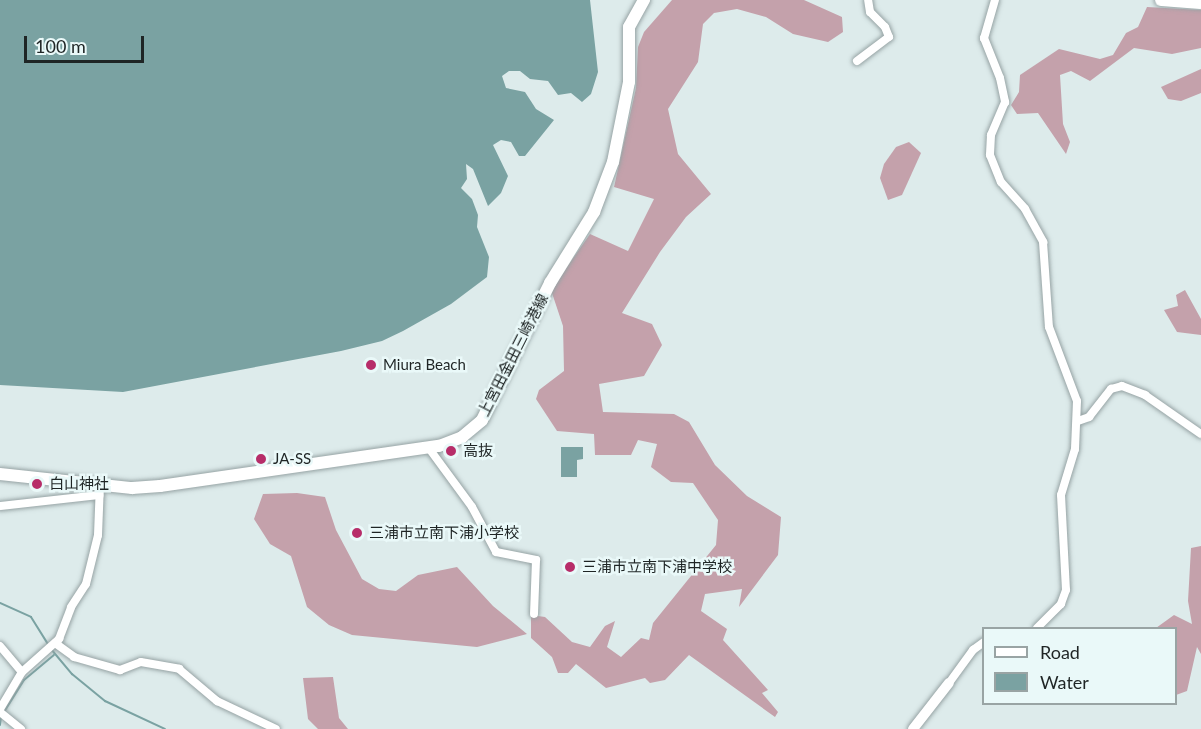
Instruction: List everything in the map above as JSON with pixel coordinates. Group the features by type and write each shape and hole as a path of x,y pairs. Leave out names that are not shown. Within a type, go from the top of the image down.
{"main road":[{"name":"上宮田金田三崎港線","path":"0,474 100,489 160,486 453,442 482,420 550,283 594,212 613,162 629,82 629,27 644,0"},
{"path":"1161,0 1201,3"}],"street":[{"path":"857,61 889,37 885,27 870,12 868,0"},
{"path":"995,0 984,38 1000,78 1005,102 991,135 990,155 1001,182 1025,209 1043,242 1049,327 1073,385 1078,421 1061,495 1066,590 1061,604 1038,627"},
{"path":"1078,421 1089,417 1111,389 1122,386 1145,395 1201,434"},
{"path":"428,447 472,507 496,552 536,560 534,614"},
{"path":"0,506 100,489 98,535 89,578 55,643 44,655 21,672 2,713 21,729"},
{"path":"55,643 74,657 120,670 141,662 179,669 217,701 276,729"},
{"path":"913,729 973,650 982,643"},
{"path":"0,646 21,672"}],"shaded area":[{"path":"672,0 804,0 842,17 843,32 828,42 793,34 766,17 737,9 714,13 703,24 698,62 668,109 678,154 711,194 686,217 660,252 622,313 652,324 662,345 644,376 599,384 603,412 674,414 689,422 715,465 747,496 781,517 778,555 739,607 742,589 705,594 701,611 727,629 723,640 768,690 762,693 778,712 775,717 689,655 665,680 650,683 645,678 606,688 576,664 568,673 558,673 552,657 531,638 531,615 545,617 572,642 590,647 605,626 615,621 607,647 621,657 641,638 649,640 653,623 716,545 718,520 693,483 671,482 651,467 657,444 638,440 631,455 595,455 594,434 557,431 536,399 539,390 564,371 563,326 551,290 590,234 628,251 654,199 614,187 636,88 638,47 644,32"},
{"path":"1147,7 1201,10 1201,48 1172,54 1134,48 1090,81 1071,71 1060,75 1063,124 1070,142 1066,154 1038,113 1017,114 1011,105 1019,92 1020,75 1059,49 1100,59 1113,55 1126,33 1138,27"},
{"path":"1201,69 1201,93 1181,101 1168,99 1161,87"},
{"path":"909,142 921,153 902,195 888,200 880,178 884,164 896,147"},
{"path":"1185,290 1201,319 1201,335 1177,332 1164,310 1178,306 1176,295"},
{"path":"297,493 325,497 336,530 362,579 379,589 396,591 418,575 457,567 493,606 527,634 477,647 352,635 329,625 307,607 291,556 270,544 254,519 263,494"},
{"path":"1201,546 1201,654 1197,647 1187,691 1177,695 1177,627 1157,627 1174,615 1192,624 1188,601 1191,548"},
{"path":"333,677 339,718 348,729 318,729 308,719 303,678"}],"water":[{"path":"0,0 590,0 598,72 591,94 582,102 571,93 558,95 548,81 530,79 520,71 509,71 502,76 506,88 525,92 536,109 554,120 525,156 519,156 511,142 501,140 493,145 508,176 501,193 488,206 473,169 466,164 467,179 461,188 472,199 478,215 477,227 489,257 487,277 451,304 403,331 382,341 341,351 123,392 0,385"},
{"path":"561,447 583,447 583,459 577,460 577,477 561,477"}],"waterway":[{"path":"0,603 31,617 48,644"},
{"path":"51,649 72,674 105,701 165,729"},
{"path":"4,712 24,680 54,655"},
{"path":"0,725 1,717"}],"place":[{"name":"Miura Beach","path":"371,365"},
{"name":"高抜","path":"451,451"},
{"name":"JA-SS","path":"261,459"},
{"name":"白山神社","path":"37,484"},
{"name":"三浦市立南下浦小学校","path":"357,533"},
{"name":"三浦市立南下浦中学校","path":"570,567"}]}
